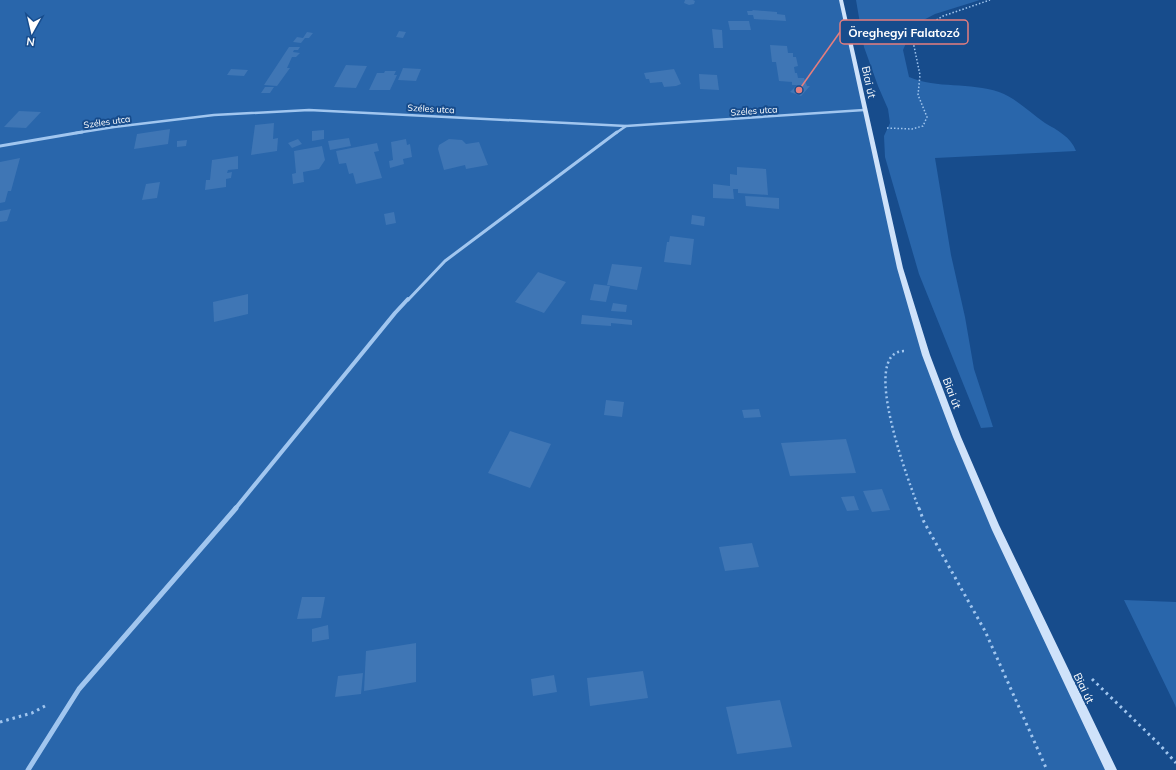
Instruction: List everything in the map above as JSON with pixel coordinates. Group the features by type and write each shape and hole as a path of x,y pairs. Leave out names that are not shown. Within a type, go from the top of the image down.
{"main road":[{"name":"Biai út","path":"841,0 867,125 900,268 926,355 957,436 995,527 1111,770"}],"street":[{"name":"Széles utca","path":"0,146 114,127 214,115 309,110 626,126 864,110"},
{"path":"28,770 79,689 253,488 395,313 445,261 626,126"}],"path":[{"path":"867,125 902,130 924,126 927,117 918,95 920,76 914,46 917,31 930,21 958,9 990,0"},
{"path":"926,355 901,351 891,357 885,373 888,412 904,470 924,522 985,631 1047,770"},
{"path":"1090,677 1160,745 1176,763"},
{"path":"0,722 32,713 79,689"}],"shaded area":[{"path":"0,0 841,0 900,268 957,437 1111,770 0,770"},
{"path":"856,0 980,0 935,14 914,25 903,50 909,77 931,83 977,87 999,92 1017,102 1045,123 1063,134 1071,142 1076,151 935,158 951,255 965,317 974,369 993,427 981,428 919,274 885,157 884,136 890,123 888,109 864,47"},
{"path":"1124,600 1176,602 1176,708 1175,705"}],"building":[{"path":"685,0 695,1 694,4 689,5 684,3"},
{"path":"752,10 777,12 777,14 785,15 786,21 754,19 753,15 748,15 747,11 753,11"},
{"path":"728,21 749,21 751,30 730,30"},
{"path":"712,29 722,30 723,48 714,48"},
{"path":"399,31 406,32 403,38 396,37"},
{"path":"307,32 313,33 309,38 305,38 301,43 293,42 297,37 303,38"},
{"path":"770,45 787,46 788,53 793,53 793,57 796,57 798,66 794,67 795,73 797,73 798,78 804,78 807,86 810,86 801,96 790,92 797,85 792,85 792,82 779,81 776,62 772,62"},
{"path":"289,47 300,47 298,50 294,50 293,52 300,53 296,57 292,57 287,68 290,68 277,86 264,85"},
{"path":"346,65 367,66 356,88 334,87"},
{"path":"403,68 421,69 416,81 398,80"},
{"path":"231,69 248,70 244,76 227,75"},
{"path":"674,69 681,84 676,86 664,87 662,82 650,83 649,79 646,79 644,73"},
{"path":"385,71 396,71 394,75 397,75 390,90 369,90 377,73 384,73"},
{"path":"699,74 717,75 719,90 700,89"},
{"path":"265,87 274,87 270,93 261,93"},
{"path":"19,111 41,112 26,128 4,127"},
{"path":"274,123 273,139 278,138 277,151 251,155 255,125"},
{"path":"170,129 168,144 134,149 137,134"},
{"path":"324,130 324,139 312,141 312,131"},
{"path":"349,138 351,146 330,150 328,141"},
{"path":"298,139 302,144 292,148 288,143"},
{"path":"406,139 407,145 410,144 412,157 403,159 404,164 390,168 389,161 393,160 391,142"},
{"path":"449,139 462,140 466,144 479,142 488,165 466,169 465,165 444,170 438,149 439,145"},
{"path":"187,140 186,146 177,147 177,141"},
{"path":"377,143 379,151 374,152 382,178 356,184 353,173 349,174 346,163 339,164 336,151"},
{"path":"322,146 325,160 319,169 303,172 304,182 293,184 292,174 296,173 294,151"},
{"path":"238,156 238,169 228,170 227,173 232,172 231,178 226,179 226,187 205,190 206,180 210,180 212,160"},
{"path":"20,158 11,191 8,191 5,202 0,203 0,162"},
{"path":"737,167 766,169 768,195 738,193 738,189 733,189 734,199 713,198 713,184 730,186 730,174 737,175"},
{"path":"160,182 157,198 142,200 146,184"},
{"path":"745,196 779,198 779,209 746,206"},
{"path":"11,209 7,221 0,222 0,211"},
{"path":"394,212 396,223 386,225 384,214"},
{"path":"692,215 705,217 704,226 691,224"},
{"path":"670,236 694,239 691,265 664,262 667,242 669,242"},
{"path":"612,264 642,267 637,290 607,285"},
{"path":"538,272 566,282 544,313 515,302"},
{"path":"594,284 610,286 606,302 590,300"},
{"path":"248,294 248,314 214,322 213,302"},
{"path":"613,303 627,305 626,312 611,311"},
{"path":"582,315 632,320 632,325 611,323 611,326 581,324"},
{"path":"606,400 624,402 622,417 604,415"},
{"path":"759,409 761,417 744,418 742,410"},
{"path":"510,431 551,444 530,488 488,473"},
{"path":"846,439 856,473 790,476 781,443"},
{"path":"882,489 890,510 872,512 863,491"},
{"path":"854,496 859,510 847,511 841,497"},
{"path":"752,543 759,567 725,571 719,547"},
{"path":"302,597 325,597 321,618 297,619"},
{"path":"328,625 329,639 312,642 312,629"},
{"path":"416,643 416,682 364,691 366,651"},
{"path":"643,671 648,698 590,706 587,678"},
{"path":"363,673 361,694 335,697 338,676"},
{"path":"554,675 557,692 533,696 531,679"},
{"path":"780,700 792,747 737,754 726,707"}],"place":[{"name":"Öreghegyi Falatozó","path":"799,90"}]}
